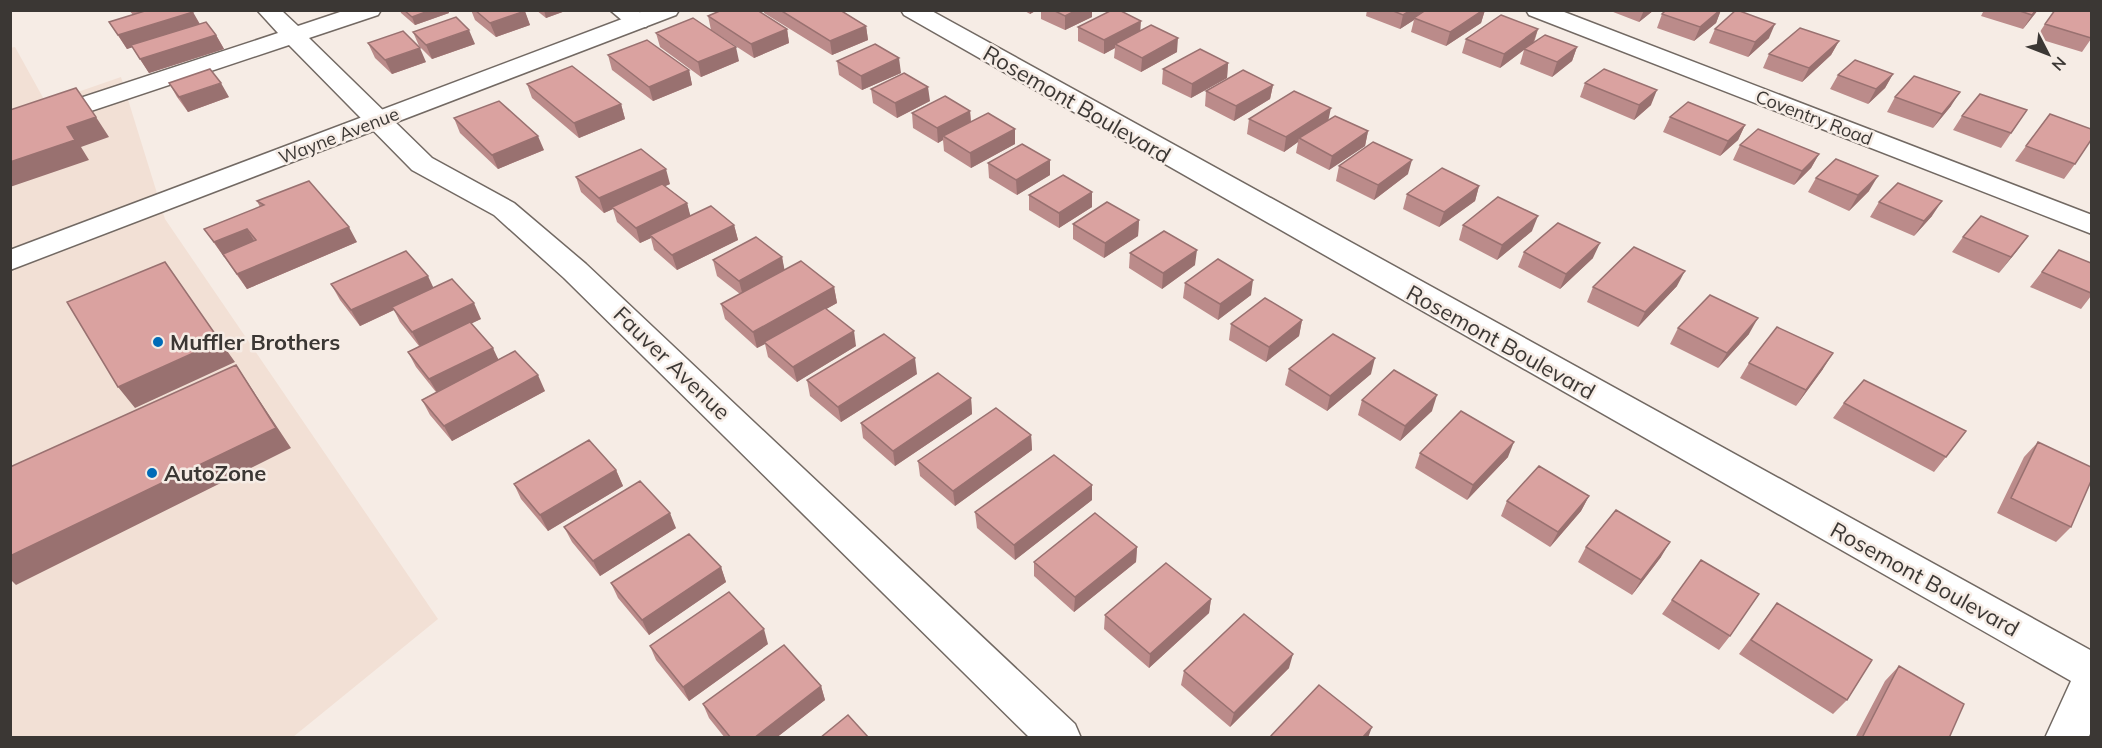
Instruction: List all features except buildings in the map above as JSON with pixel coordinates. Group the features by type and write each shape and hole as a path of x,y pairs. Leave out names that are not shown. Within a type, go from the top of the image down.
{"street":[{"name":"Fauver Avenue","path":"267,10 422,164 504,209 575,271 1060,738"},
{"path":"10,130 370,10"},
{"name":"Wayne Avenue","path":"10,261 378,122 630,16 668,10"},
{"name":"Rosemont Boulevard","path":"912,10 2091,672"},
{"name":"Coventry Road","path":"1537,10 2091,225"},
{"path":"2066,738 2091,682"}],"shaded area":[{"path":"15,47 46,103 121,77 165,219 438,619 293,737 11,738 10,48"}],"place":[{"name":"Muffler Brothers","path":"158,342"},
{"name":"AutoZone","path":"152,473"}]}
